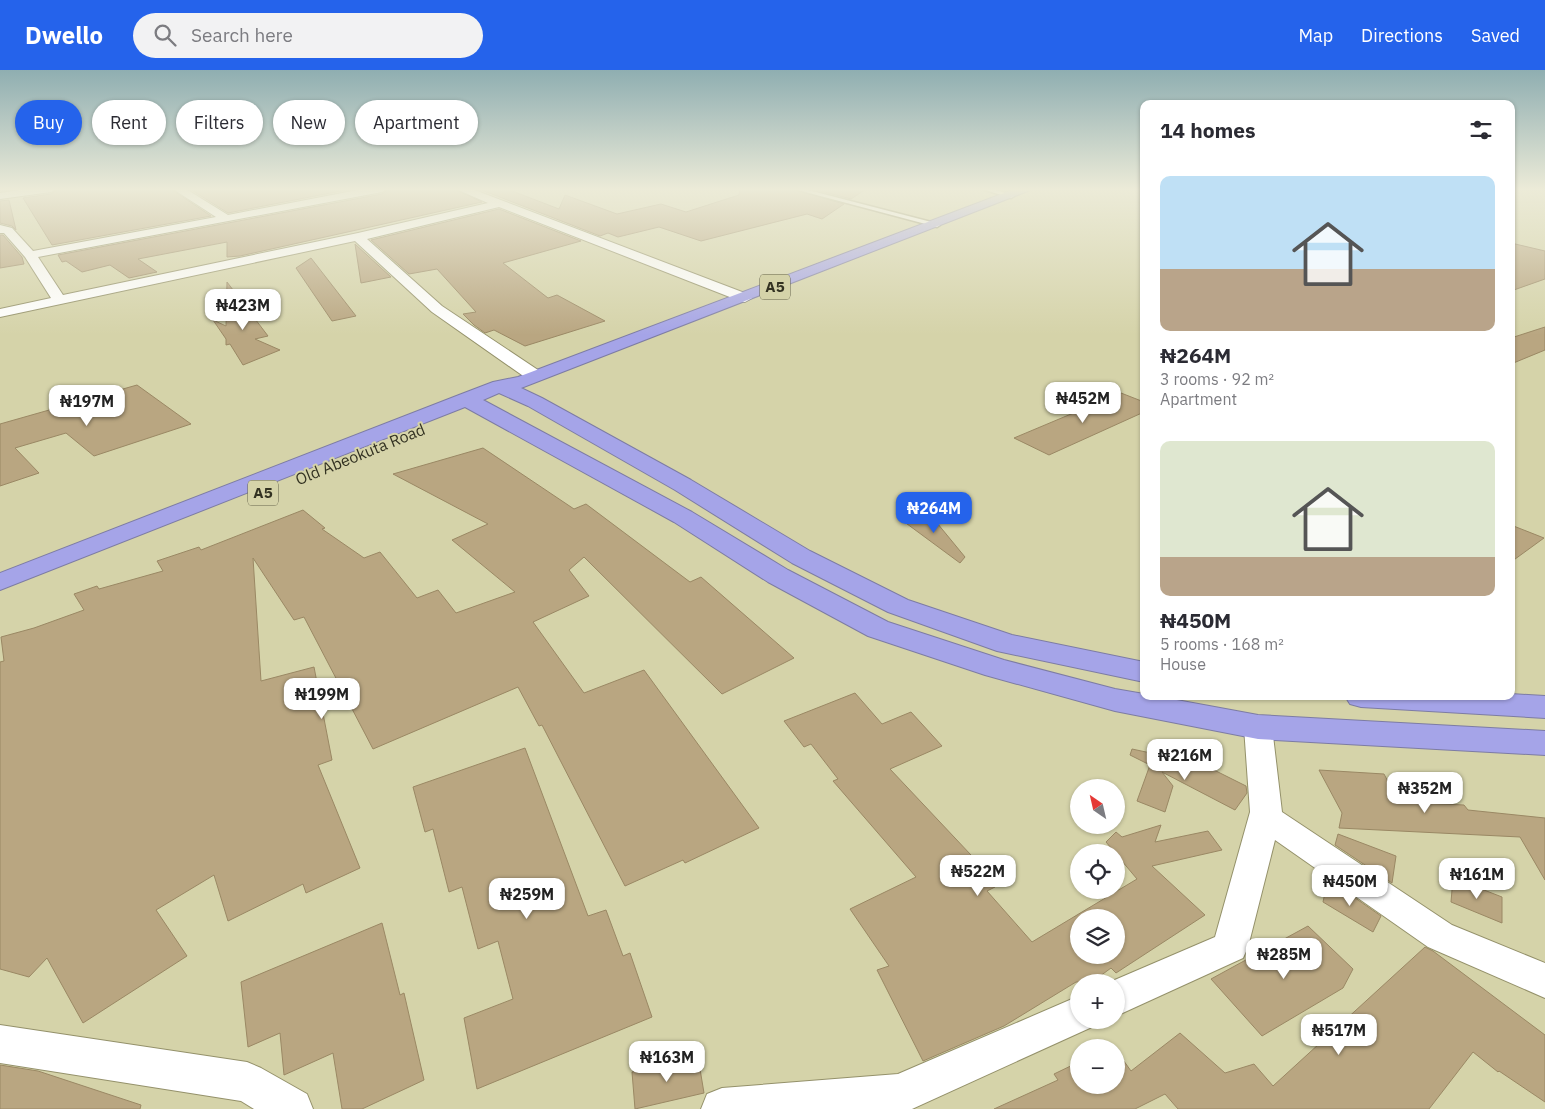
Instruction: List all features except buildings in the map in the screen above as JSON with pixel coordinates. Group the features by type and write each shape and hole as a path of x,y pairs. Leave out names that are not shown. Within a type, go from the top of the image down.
{"highway":[{"name":"Old Abeokuta Road","path":"0,598 475,410 517,384 604,349 746,298 904,237"},
{"path":"517,384 535,402 674,481 801,557 898,606 1007,644 1140,671"},
{"name":"Old Abeokuta Road","path":"0,582 475,410"},
{"path":"475,410 683,517 778,576 878,629 996,668 1115,700 1258,727 1545,743"},
{"path":"1428,700 1545,707"}],"street":[{"path":"15,237 30,254 60,301"},
{"path":"30,254 122,237"},
{"path":"0,313 356,237"},
{"path":"359,237 517,384"},
{"path":"588,237 746,298"},
{"path":"1125,994 1230,947 1266,812 1258,727"},
{"path":"1265,817 1440,936 1545,980"},
{"path":"722,1109 899,1094 1070,1018"},
{"path":"0,1044 247,1082 292,1109"}]}
